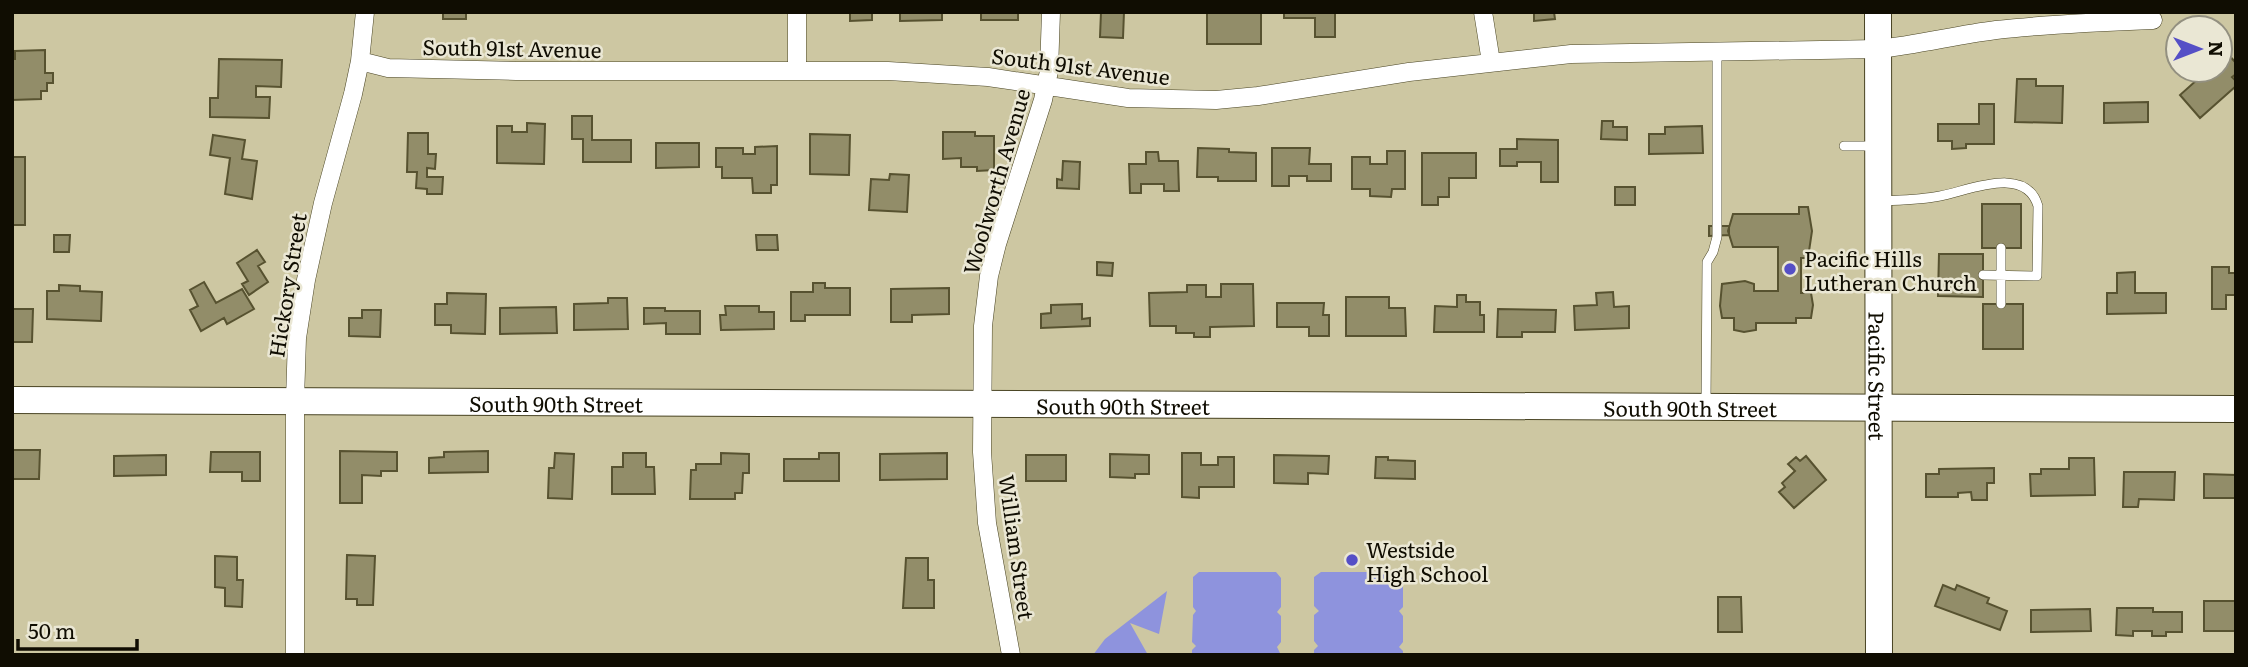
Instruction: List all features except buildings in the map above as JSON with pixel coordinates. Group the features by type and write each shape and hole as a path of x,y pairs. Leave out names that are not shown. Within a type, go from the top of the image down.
{"main road":[{"name":"Pacific Street","path":"1878,12 1879,655"},
{"name":"South 90th Street","path":"12,400 2236,409"}],"street":[{"name":"Hickory Street","path":"295,655 297,338 306,280 360,61 365,12"},
{"path":"797,12 797,71"},
{"name":"Woolworth Avenue","path":"983,403 983,326 989,276 1046,86 1051,12"},
{"path":"1483,12 1491,62"},
{"name":"South 91st Avenue","path":"360,61 388,68 949,74 1128,98 1216,100 1491,62 1612,52 1878,49 1921,45 2021,27 2153,20"},
{"name":"William Street","path":"983,403 982,452 987,523 1011,655"}],"lane":[{"path":"1706,407 1707,262 1717,237 1717,51"},
{"path":"1844,146 1878,146"},
{"path":"1879,201 1941,196 1983,184 2016,184 2027,188 2038,205 2037,275 1983,275"},
{"path":"2001,248 2001,304"}],"shaded area":[{"path":"1199,572 1276,572 1281,578 1281,607 1277,612 1281,616 1281,642 1277,647 1281,655 1192,655 1196,646 1192,642 1193,615 1196,611 1193,607 1193,577"},
{"path":"1321,572 1397,572 1403,579 1403,607 1399,611 1403,616 1403,642 1399,647 1403,655 1314,655 1318,646 1314,641 1314,615 1319,611 1314,606 1314,577"},
{"path":"1167,591 1159,634 1130,623 1148,655 1093,655 1105,639"}],"place":[{"name":"Pacific Hills Lutheran Church","path":"1790,269"},
{"name":"Westside High School","path":"1352,560"}]}
